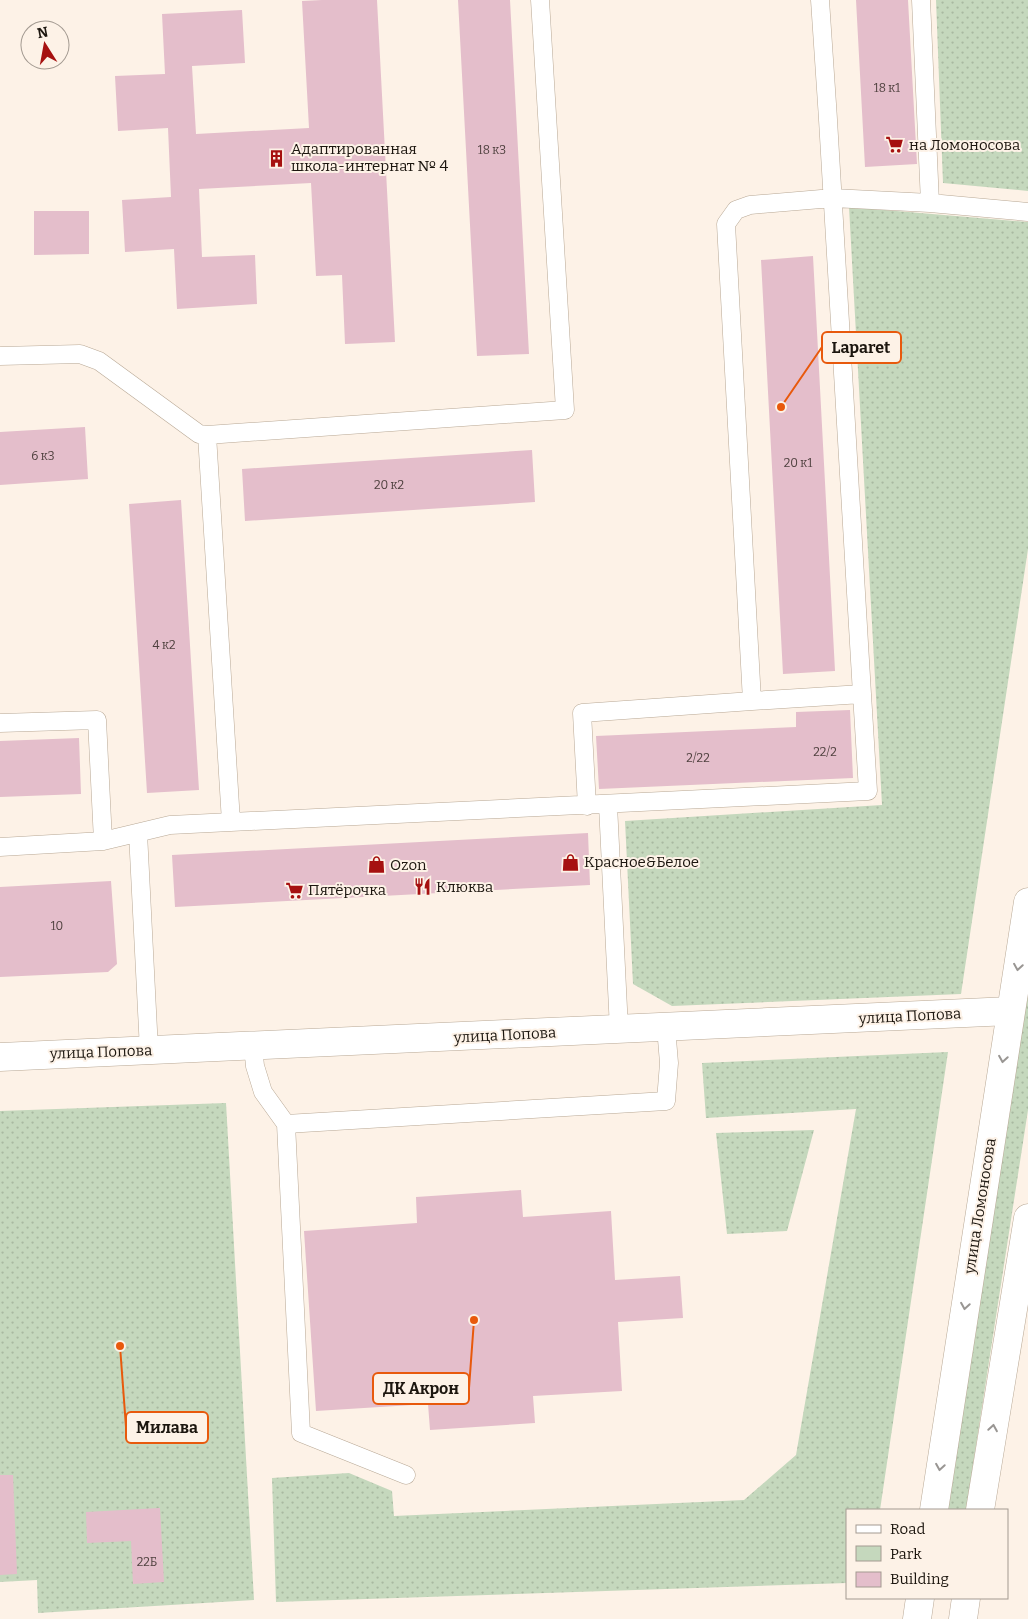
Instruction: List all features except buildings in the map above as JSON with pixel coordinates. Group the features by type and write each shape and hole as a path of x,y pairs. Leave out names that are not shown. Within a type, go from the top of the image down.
{"street":[{"name":"улица Ломоносова","path":"934,1509 1028,902"},
{"name":"улица Попова","path":"0,1057 1010,1011"},
{"path":"980,1509 1028,1218"},
{"path":"917,1619 920,1599"},
{"path":"963,1619 966,1599"}],"lane":[{"path":"0,356 80,354 99,360 199,434 207,435 565,410 540,0"},
{"path":"0,847 102,841 170,825 868,792 820,0"},
{"path":"921,0 930,203"},
{"path":"752,701 726,224 736,210 750,205 833,198 930,203 1028,212"},
{"path":"207,435 231,822"},
{"path":"587,806 582,713 862,694"},
{"path":"0,723 98,720 102,841"},
{"path":"608,805 618,1030"},
{"path":"138,833 149,1050"},
{"path":"286,1124 666,1101 669,1063 666,1028"},
{"path":"253,1046 255,1066 263,1092 286,1124 301,1433 406,1475"}],"green space":[{"path":"936,0 1028,0 1028,191 943,183"},
{"path":"849,207 1028,222 1028,549 961,994 672,1006 633,984 625,821 882,805"},
{"path":"1028,984 1028,1110 966,1509 948,1509"},
{"path":"948,1052 880,1509 846,1509 846,1583 276,1602 272,1478 349,1473 392,1491 394,1516 744,1500 796,1455 856,1109 706,1118 702,1063"},
{"path":"226,1103 254,1600 38,1613 37,1580 0,1582 0,1111"},
{"path":"814,1130 787,1231 727,1234 716,1133"}],"place":[{"name":"на Ломоносова","path":"895,145"},
{"name":"Адаптированная школа-интернат № 4","path":"277,158"},
{"name":"Laparet","path":"781,407"},
{"name":"Красное&Белое","path":"570,862"},
{"name":"Ozon","path":"376,865"},
{"name":"Клюква","path":"422,887"},
{"name":"Пятёрочка","path":"294,890"},
{"name":"ДК Акрон","path":"474,1320"},
{"name":"Милава","path":"120,1346"}]}
